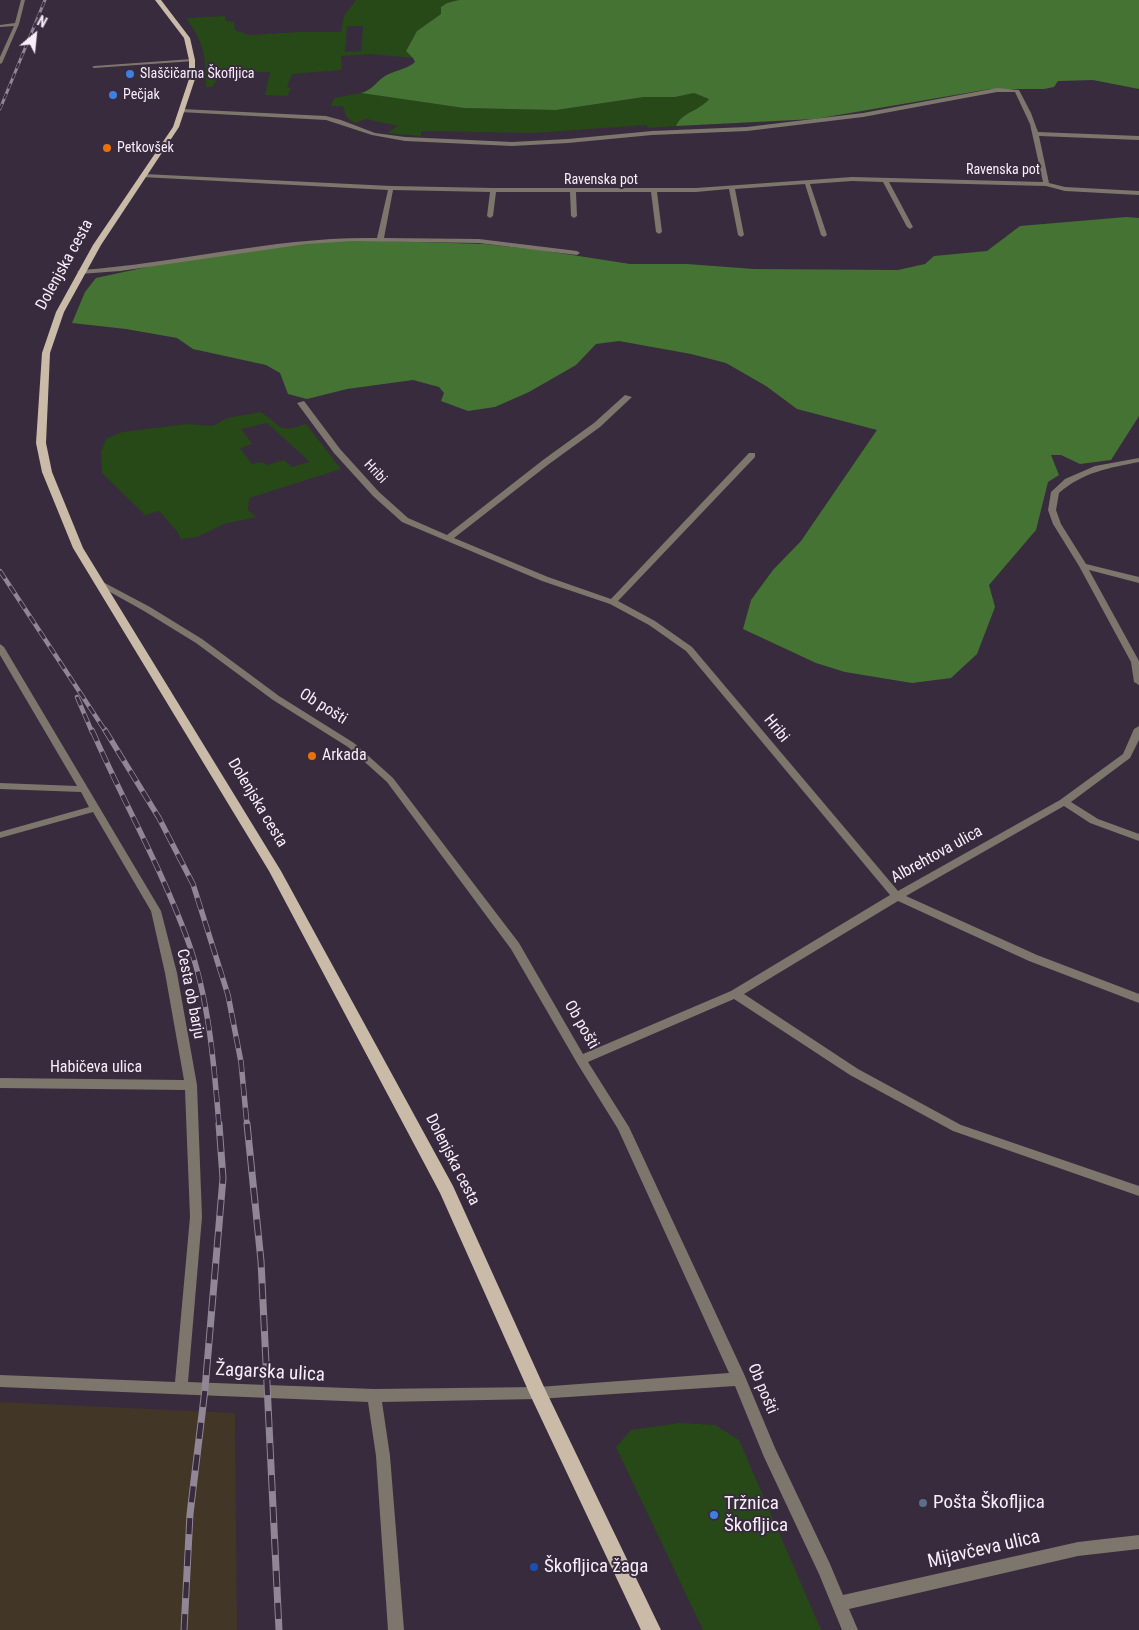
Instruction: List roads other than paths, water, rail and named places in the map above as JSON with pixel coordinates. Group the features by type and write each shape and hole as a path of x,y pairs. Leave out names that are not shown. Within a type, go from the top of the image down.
{"main road":[{"name":"Dolenjska cesta","path":"158,0 187,38 192,60 192,79 182,111 162,149 80,272 60,312 46,353 41,443 48,472 78,548 275,871 447,1190 538,1393 651,1630"}],"street":[{"path":"0,63 17,24 23,0"},
{"path":"0,26 17,24"},
{"path":"94,67 192,60"},
{"name":"Ravenska pot","path":"144,176 392,188 654,192 885,179 1046,184 1037,134 1024,101 1017,91 997,90 863,115 747,129 652,133 512,144 405,139 374,134 326,118 182,111"},
{"path":"1037,134 1139,138"},
{"path":"885,179 910,227"},
{"path":"807,182 824,235"},
{"path":"1046,184 1065,189 1139,193"},
{"path":"380,240 392,188"},
{"path":"732,189 741,235"},
{"path":"490,216 493,190"},
{"path":"573,191 574,216"},
{"path":"654,192 659,232"},
{"path":"80,272 120,269 306,242 380,240 479,241 577,253"},
{"path":"447,539 597,425 628,397"},
{"name":"Hribi","path":"301,403 338,451 376,494 406,520 545,579 613,602 652,623 690,649 897,896"},
{"path":"613,602 752,455"},
{"path":"1139,460 1098,468 1068,481 1055,492 1052,510 1056,524 1083,566 1136,662 1139,682"},
{"path":"1083,566 1139,580"},
{"name":"Ob pošti","path":"98,583 147,609 199,641 276,698 351,745 390,780 515,946 581,1060 623,1127 739,1379 769,1452 825,1570 850,1630"},
{"name":"Cesta ob barju","path":"0,647 156,911 171,973 191,1084 196,1217 181,1388"},
{"name":"Albrehtova ulica","path":"581,1060 735,994 897,896 1064,802 1127,756 1139,729"},
{"path":"0,786 84,789"},
{"path":"1064,802 1094,821 1139,838"},
{"path":"0,835 96,808"},
{"path":"897,896 1033,958 1139,999"},
{"path":"735,994 854,1072 957,1128 1139,1191"},
{"name":"Habičeva ulica","path":"0,1083 191,1084"},
{"name":"Žagarska ulica","path":"0,1381 374,1396 538,1393 739,1379"},
{"path":"374,1396 383,1456 396,1630"},
{"name":"Mijavčeva ulica","path":"839,1604 1078,1549 1139,1542"}],"railway":[{"path":"0,109 45,0"},
{"path":"0,571 106,732"},
{"path":"77,697 92,732"},
{"path":"92,730 154,861 188,941 201,986 210,1032 219,1125"},
{"path":"105,730 159,818 193,884 228,995 241,1062 247,1125"},
{"path":"184,1630 190,1514 205,1389 223,1178 219,1124"},
{"path":"247,1124 261,1261 279,1630"}],"place":[{"name":"Slaščičarna Škofljica","path":"130,74"},
{"name":"Pečjak","path":"113,95"},
{"name":"Petkovšek","path":"107,148"},
{"name":"Arkada","path":"312,756"},
{"name":"Pošta Škofljica","path":"923,1503"},
{"name":"Tržnica Škofljica","path":"714,1515"},
{"name":"Škofljica žaga","path":"534,1567"}]}
